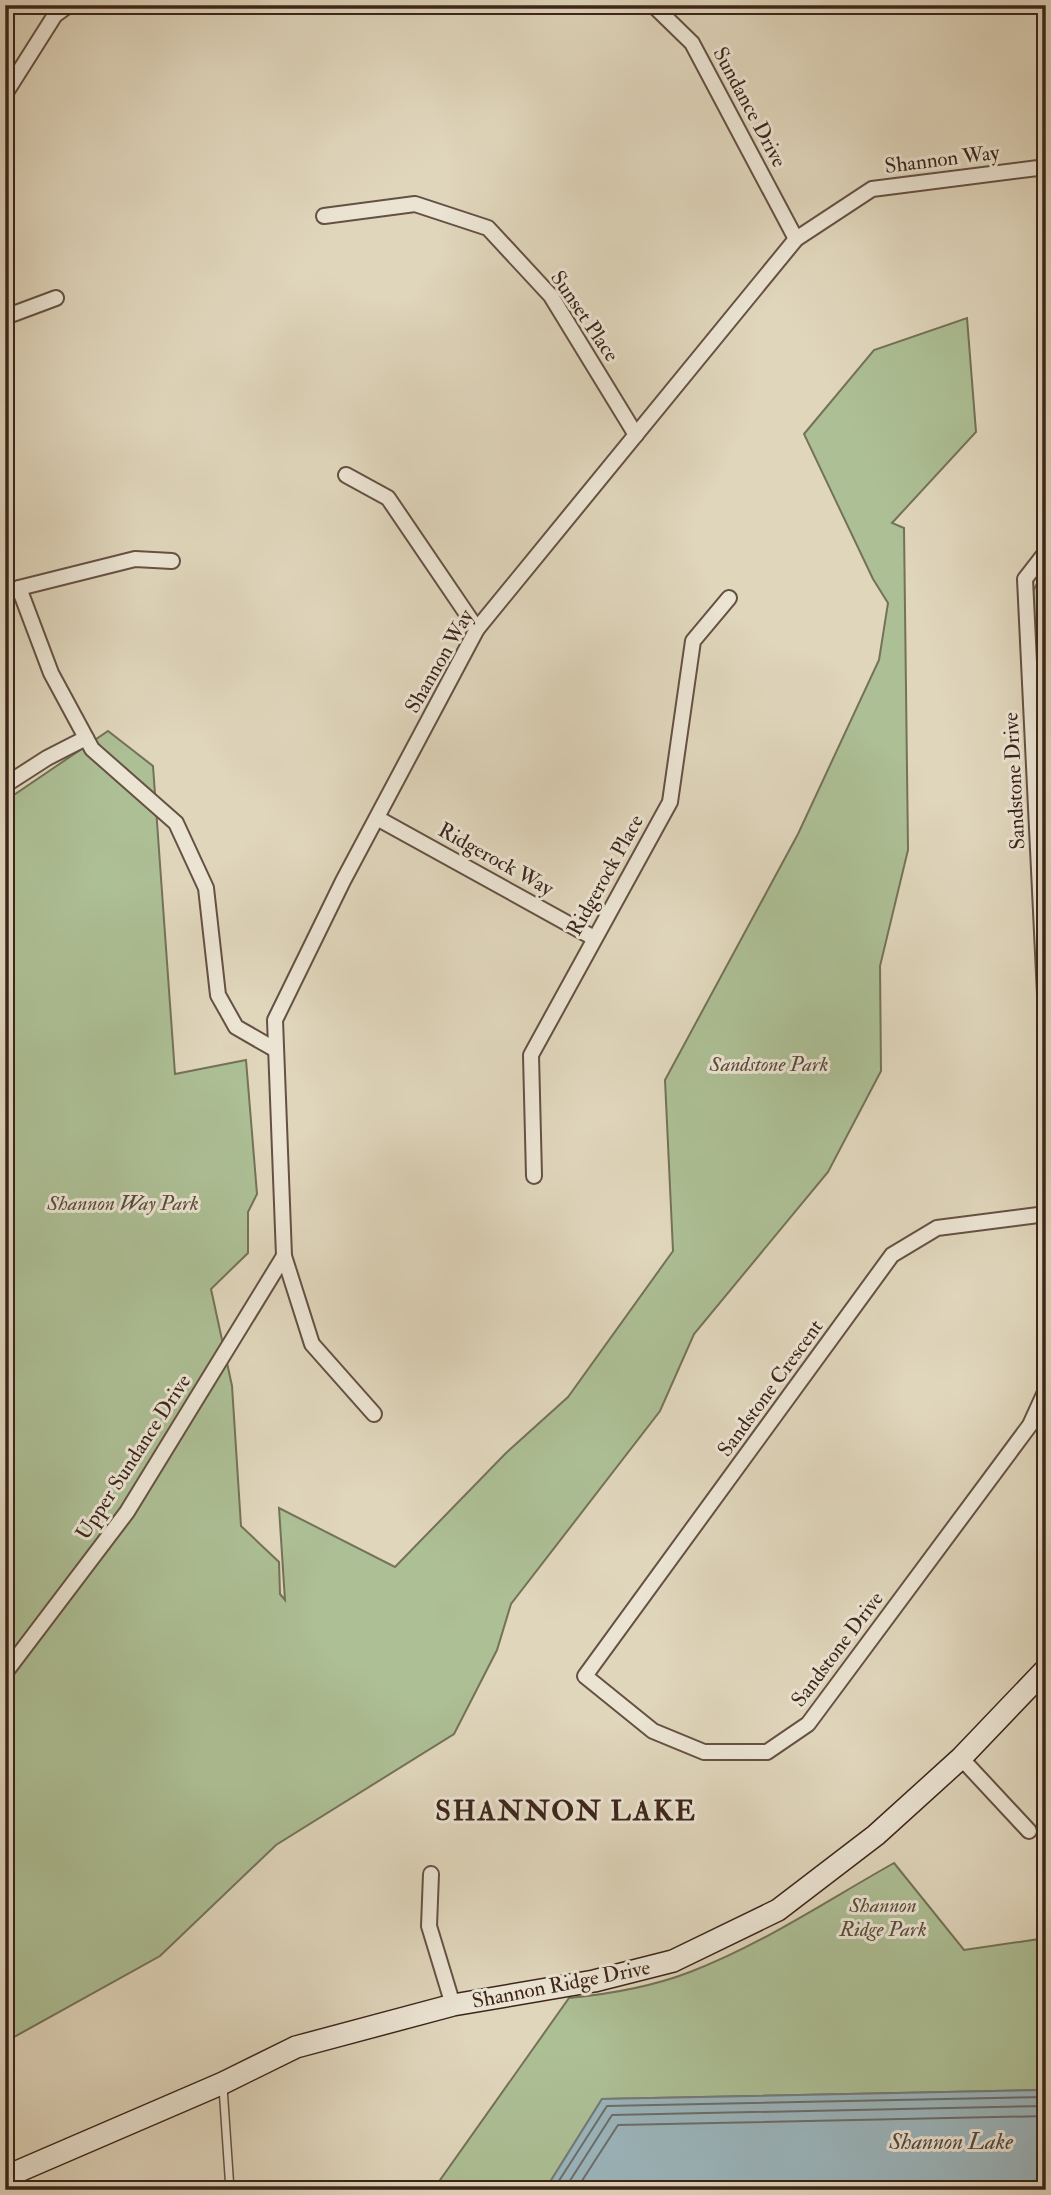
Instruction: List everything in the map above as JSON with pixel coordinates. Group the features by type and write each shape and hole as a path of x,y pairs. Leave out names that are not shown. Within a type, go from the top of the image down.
{"street":[{"path":"5,94 55,15 69,5"},
{"name":"Sundance Drive","path":"653,5 692,43 796,239"},
{"name":"Shannon Way","path":"374,1414 312,1344 284,1256 275,1020 477,629 796,239 872,189 1046,167"},
{"name":"Sunset Place","path":"324,216 415,204 488,228 551,296 636,436"},
{"path":"5,317 56,298"},
{"path":"346,475 388,498 477,629"},
{"name":"Sandstone Drive","path":"1046,552 1026,579 1046,1015"},
{"path":"5,596 19,588 135,559 172,561"},
{"path":"19,588 51,673 92,750 176,823 206,888 218,995 236,1027 276,1050"},
{"name":"Ridgerock Place","path":"534,1176 531,1055 670,802 693,641 729,598"},
{"path":"5,785 47,758 86,738"},
{"name":"Ridgerock Way","path":"377,818 594,938"},
{"name":"Sandstone Crescent","path":"585,1676 892,1255 937,1228 1046,1214"},
{"name":"Upper Sundance Drive","path":"5,1673 127,1512 284,1256"},
{"name":"Sandstone Drive","path":"585,1676 653,1731 704,1752 767,1752 808,1724 1030,1424 1046,1390"},
{"name":"Shannon Ridge Drive","path":"5,2177 223,2083 296,2047 453,2005 594,1981 673,1962 778,1910 876,1835 961,1758 1046,1669"},
{"path":"961,1758 1030,1830"},
{"path":"432,1874 429,1926 453,2005"}],"lane":[{"path":"223,2083 230,2190"}],"green space":[{"path":"967,318 976,432 892,523 904,528 908,850 880,966 881,1071 828,1172 694,1334 660,1411 511,1604 497,1650 454,1734 276,1845 160,1956 5,2042 5,801 108,731 153,766 175,1074 246,1060 257,1194 248,1212 248,1253 211,1289 232,1386 241,1526 279,1562 280,1594 285,1600 279,1508 395,1567 506,1453 568,1397 673,1251 665,1080 798,834 879,660 888,603 873,579 804,434 874,350"},
{"path":"1046,566 1046,1022 1030,597"},
{"name":"Shannon Ridge Park","path":"894,1863 964,1950 1046,1938 1046,2090 602,2099 545,2190 433,2190 569,1998 645,1986 716,1961 743,1949"}],"water":[{"name":"Shannon Lake","path":"1046,2090 1046,2190 545,2190 602,2099"}],"district":[{"name":"SHANNON LAKE","path":"566,1810"}],"park label":[{"name":"Sandstone Park","path":"769,1064"},
{"name":"Shannon Way Park","path":"123,1203"}]}
